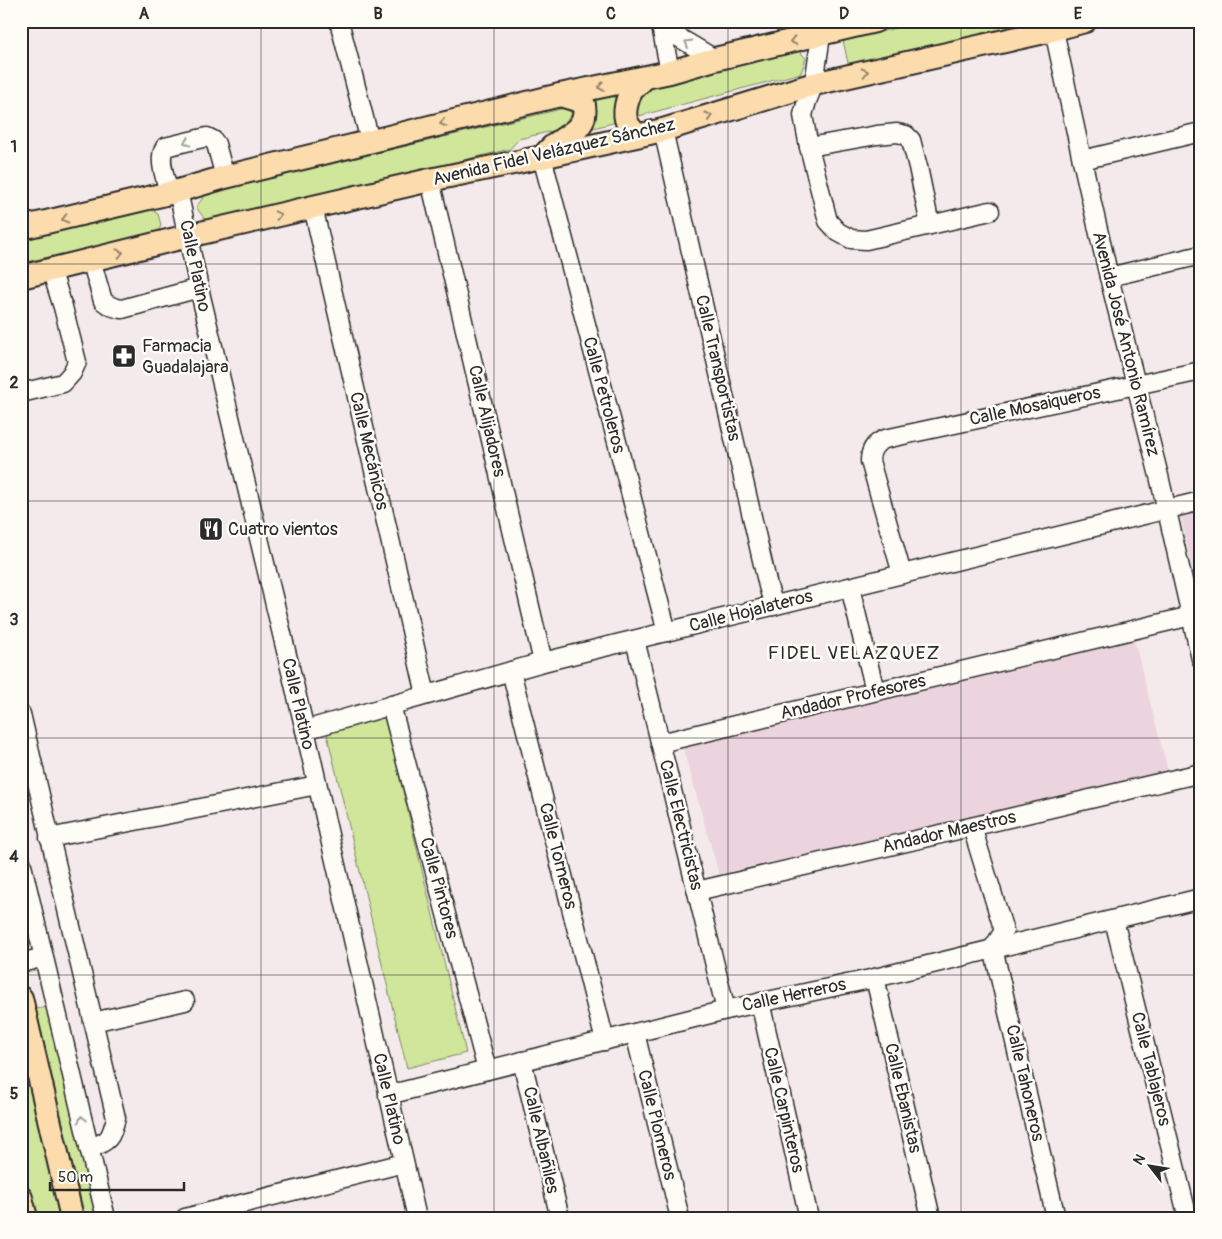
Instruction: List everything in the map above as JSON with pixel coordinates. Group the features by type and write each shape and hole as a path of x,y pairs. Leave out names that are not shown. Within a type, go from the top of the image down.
{"main road":[{"path":"21,228 174,192 225,177 560,95 670,72 819,28 875,21"},
{"name":"Avenida Fidel Velázquez Sánchez","path":"21,276 430,180 663,130 814,84 1040,33 1053,25 1085,21"},
{"path":"638,135 627,123 626,107 632,90 644,78"},
{"path":"542,157 552,145 578,129 583,122 584,105 577,100 560,95"},
{"path":"21,998 72,1218"},
{"path":"21,1198 26,1218"},
{"path":"21,1213 26,1218"}],"street":[{"path":"340,21 370,141"},
{"path":"661,24 715,59"},
{"path":"661,24 670,72"},
{"name":"Avenida José Antonio Ramírez","path":"1053,25 1109,277 1201,659"},
{"path":"819,28 814,84 803,116 828,221 838,232 851,239 866,240 990,211"},
{"name":"Calle Transportistas","path":"663,130 774,606"},
{"path":"1082,160 1201,132"},
{"path":"810,147 877,135 897,133 906,135 911,140 930,225"},
{"name":"Calle Platino","path":"225,177 216,144 206,137 165,146 162,152 161,158 188,236 417,1218"},
{"name":"Calle Petroleros","path":"542,157 667,632"},
{"name":"Calle Alijadores","path":"430,180 543,662"},
{"name":"Calle Mecánicos","path":"313,207 426,695"},
{"path":"1109,277 1201,255"},
{"path":"91,260 103,301 108,306 114,308 122,309 199,288"},
{"path":"21,394 62,383 72,373 77,362 51,269"},
{"name":"Calle Mosaiqueros","path":"902,574 870,461 870,454 878,442 1201,371"},
{"name":"Calle Hojalateros","path":"304,730 543,662 1201,501"},
{"path":"850,587 876,691"},
{"name":"Andador Profesores","path":"660,743 1191,616"},
{"name":"Calle Electricistas","path":"635,640 726,1010"},
{"name":"Calle Torneros","path":"511,671 605,1040"},
{"name":"Calle Pintores","path":"391,705 488,1070"},
{"path":"21,714 29,780 50,838 116,1118 112,1134 106,1142 89,1149"},
{"name":"Andador Maestros","path":"697,891 1201,773"},
{"path":"50,838 317,785"},
{"path":"972,827 1004,931 993,948"},
{"path":"21,860 106,1218"},
{"name":"Calle Herreros","path":"388,1095 726,1010 874,978 1201,898"},
{"name":"Calle Tablajeros","path":"1114,920 1188,1218"},
{"name":"Calle Tahoneros","path":"993,948 1056,1218"},
{"path":"21,963 44,957"},
{"name":"Calle Ebanistas","path":"874,978 931,1218"},
{"path":"93,1022 185,1000"},
{"name":"Calle Carpinteros","path":"760,1002 808,1218"},
{"name":"Calle Plomeros","path":"635,1033 680,1218"},
{"name":"Calle Albañiles","path":"522,1061 560,1218"},
{"path":"185,1218 404,1163"}],"shaded area":[{"path":"1201,512 1201,609 1181,517"},
{"path":"1134,640 1169,775 719,874 682,745 999,673"}],"green space":[{"path":"928,21 1042,21 849,68 843,40"},
{"path":"796,48 806,58 801,73 590,129 590,100"},
{"path":"565,108 577,117 573,126 519,139 510,149 206,221 196,207 206,194"},
{"path":"146,207 158,214 161,225 158,233 21,263 21,235"},
{"path":"385,716 466,1053 407,1068 326,730"},
{"path":"47,1007 96,1218 85,1218 36,1009"},
{"path":"21,1038 64,1218 36,1218 21,1156"}],"place":[{"name":"Farmacia Guadalajara","path":"124,356"},
{"name":"Cuatro vientos","path":"211,529"}],"district":[{"name":"FIDEL VELAZQUEZ","path":"854,653"}]}
